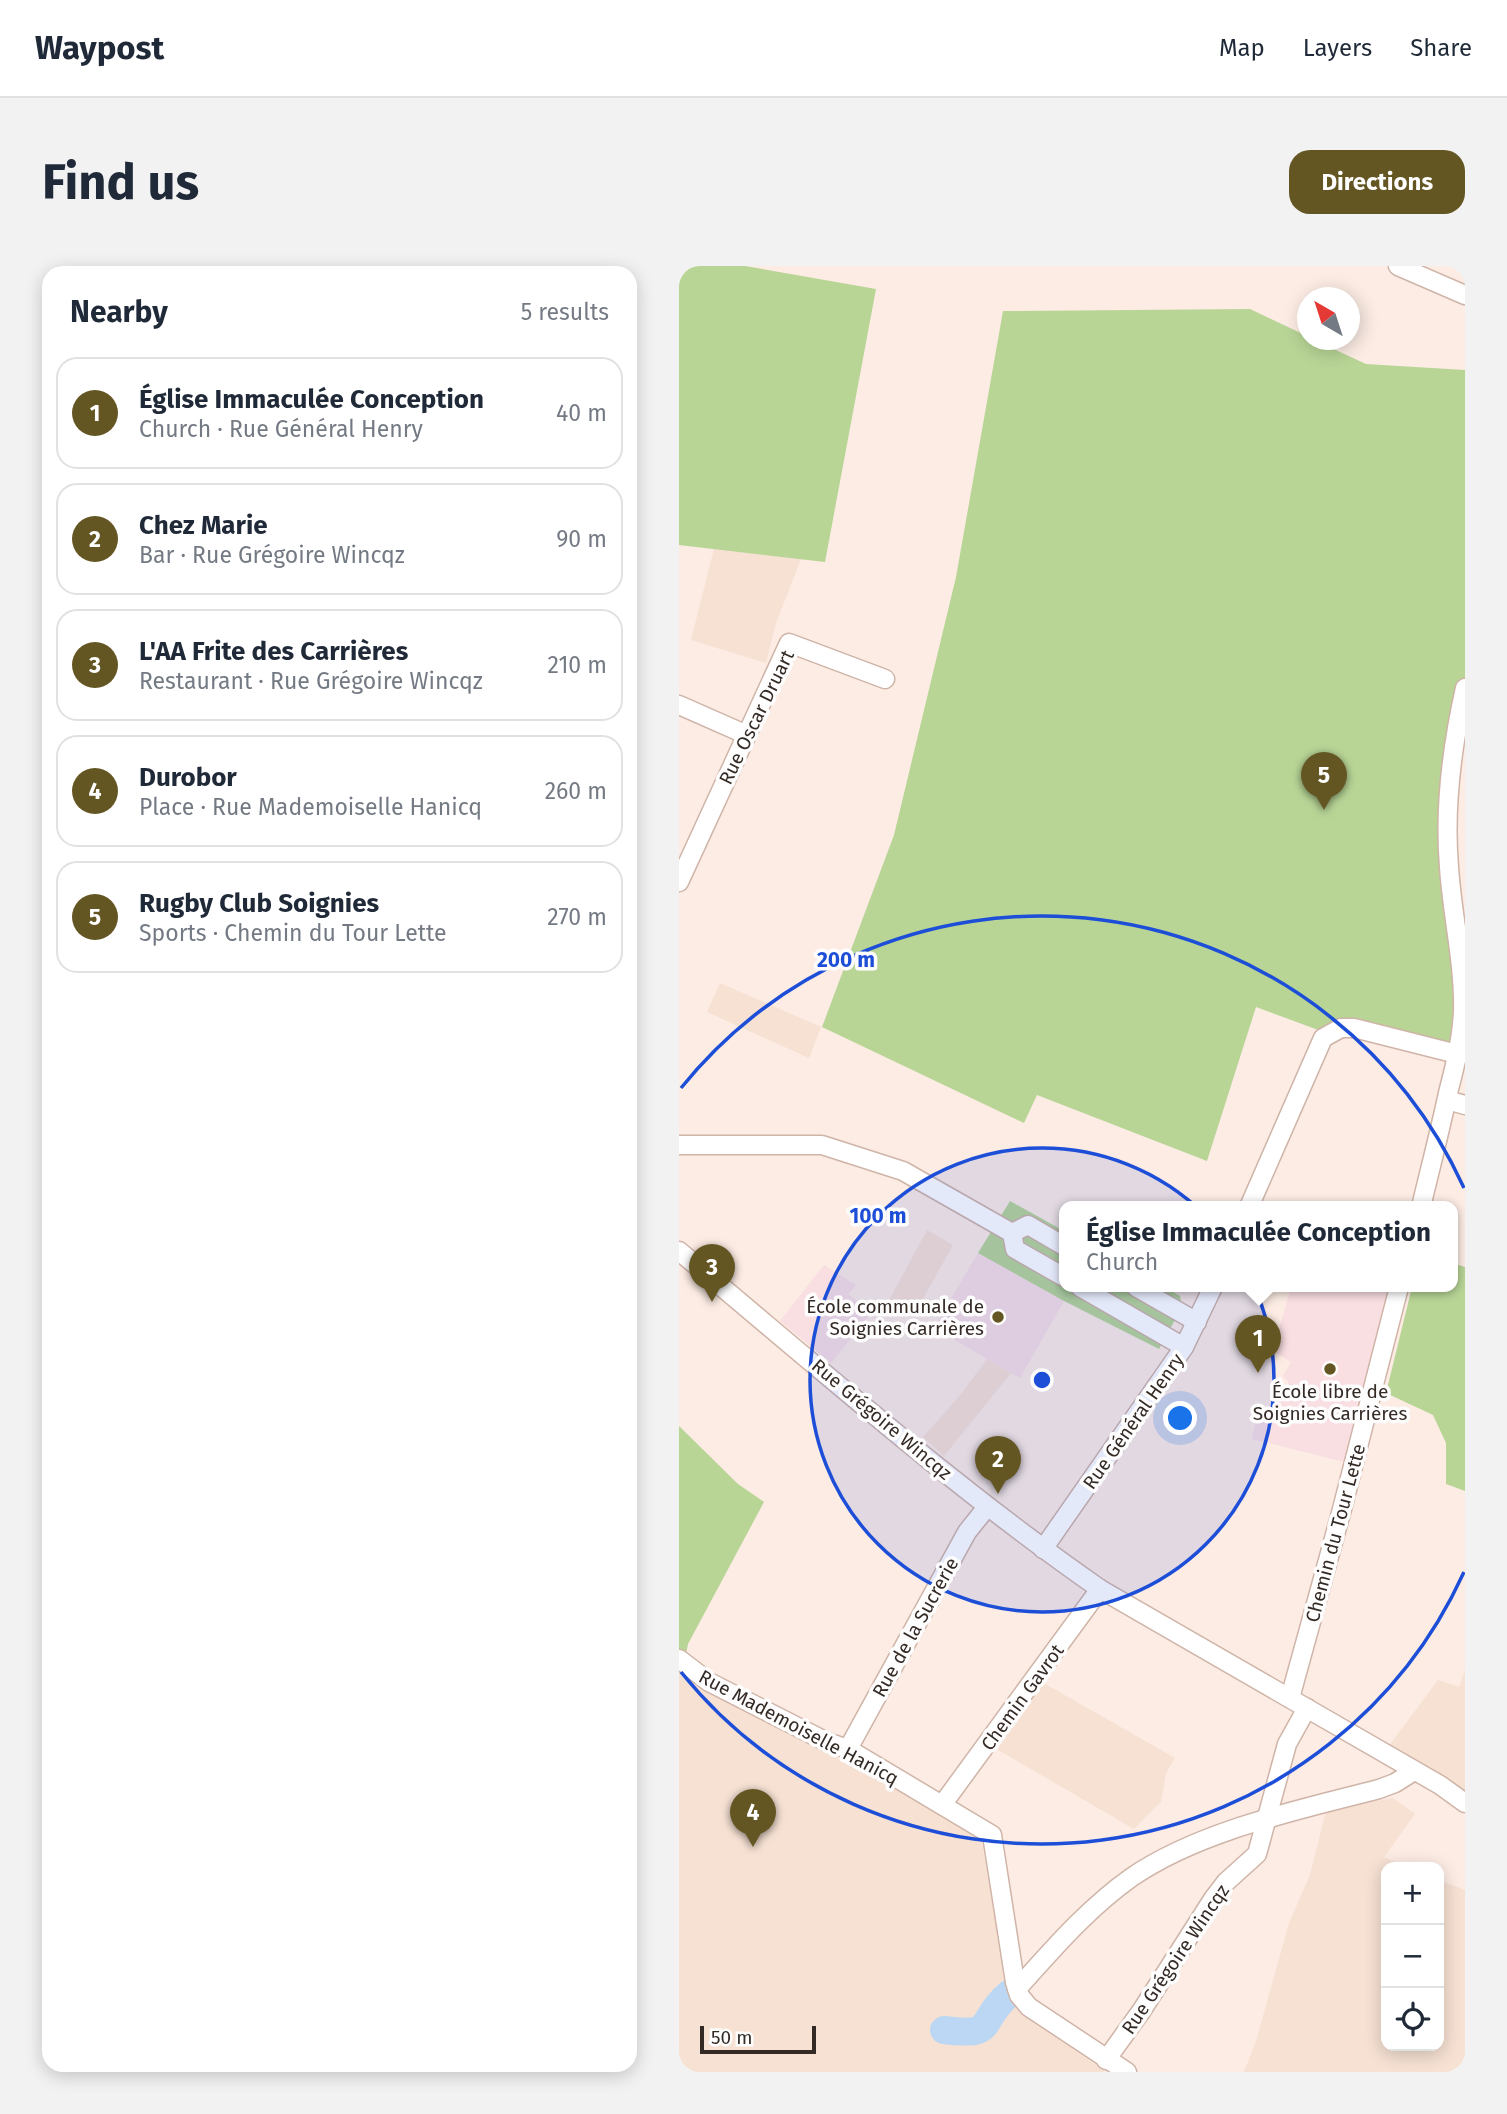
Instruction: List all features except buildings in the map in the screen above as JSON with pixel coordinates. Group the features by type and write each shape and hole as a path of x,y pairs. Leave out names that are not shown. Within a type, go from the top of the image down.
{"street":[{"path":"1398,266 1465,295"},
{"name":"Rue Oscar Druart","path":"679,882 789,643 885,679"},
{"path":"1422,1201 1457,1054 1463,1006 1461,920 1449,866 1448,831 1465,688"},
{"path":"679,705 747,735"},
{"path":"1252,1201 1324,1038 1342,1028 1354,1028 1457,1054"},
{"path":"1447,1100 1465,1105"},
{"path":"679,1145 821,1145 903,1171 1012,1233 1015,1249 1059,1275"},
{"path":"1012,1233 1028,1225 1059,1243"},
{"name":"Rue Grégoire Wincqz","path":"679,1251 987,1507 1043,1549 1100,1589 1440,1785 1465,1804"},
{"path":"1089,1292 1184,1347"},
{"path":"1145,1292 1197,1322"},
{"name":"Rue Général Henry","path":"1043,1549 1184,1347 1211,1292"},
{"name":"Chemin du Tour Lette","path":"1290,1698 1398,1292"},
{"name":"Rue de la Sucrerie","path":"848,1749 967,1532 987,1507"},
{"name":"Chemin Gavrot","path":"942,1805 1100,1589"},
{"name":"Rue Mademoiselle Hanicq","path":"679,1659 709,1682 827,1742 848,1749 992,1835 1017,1989"},
{"name":"Rue Grégoire Wincqz","path":"1106,2060 1142,2010 1213,1899 1226,1882 1257,1854 1287,1744 1307,1709"},
{"path":"1127,2072 1029,2007 1017,1989 1074,1925 1132,1878 1182,1850 1266,1819 1379,1789 1414,1771"}],"shaded area":[{"path":"714,549 801,559 776,623 766,663 691,640"},
{"path":"720,983 821,1027 809,1058 707,1012"},
{"path":"927,1230 953,1245 913,1317 888,1302"},
{"name":"École communale de Soignies Carrières","path":"978,1253 1064,1301 1020,1378 934,1328"},
{"path":"824,1265 856,1285 848,1294 871,1313 831,1363 780,1321"},
{"name":"École libre de Soignies Carrières","path":"1290,1292 1390,1292 1348,1463 1252,1439 1257,1416 1271,1411 1289,1388 1288,1381 1283,1376 1291,1362 1271,1350"},
{"path":"987,1359 1011,1373 944,1456 923,1437 962,1393"},
{"path":"679,1659 863,1765 981,1838 1011,2003 1105,2072 679,2072"},
{"path":"1465,1670 1465,1802 1383,1754 1438,1680 1459,1687"},
{"path":"1040,1681 1175,1758 1166,1773 1161,1802 1134,1829 993,1747"},
{"path":"1393,1798 1415,1814 1384,1857 1396,1862 1381,1862 1381,2051 1444,2051 1444,1882 1465,1890 1465,2072 1244,2072 1257,2038 1289,1923 1310,1875 1326,1811"}],"green space":[{"path":"679,266 745,266 876,289 825,562 679,545"},
{"path":"1250,309 1297,331 1297,350 1336,350 1366,364 1465,370 1465,688 1455,746 1457,1054 1358,1029 1329,1034 1256,1007 1207,1161 1037,1095 1024,1123 822,1027 894,835 956,577 1003,311"},
{"path":"1010,1201 1059,1228 1059,1292 1173,1292 1180,1296 1182,1307 1159,1349 1064,1301 978,1253"},
{"path":"1458,1265 1465,1267 1465,1491 1446,1484 1446,1443 1433,1415 1386,1393 1411,1292 1458,1292"},
{"path":"679,1426 738,1484 764,1502 688,1644 684,1664 679,1659"}],"waterway":[{"path":"944,2030 961,2032 980,2029 1009,1994"}],"place":[{"name":"Rugby Club Soignies","path":"1324,810"},
{"name":"L'AA Frite des Carrières","path":"712,1302"},
{"name":"École communale de Soignies Carrières","path":"998,1317"},
{"name":"École libre de Soignies Carrières","path":"1330,1369"},
{"name":"Église Immaculée Conception","path":"1258,1373"},
{"name":"Chez Marie","path":"998,1494"},
{"name":"Durobor","path":"753,1847"}]}
